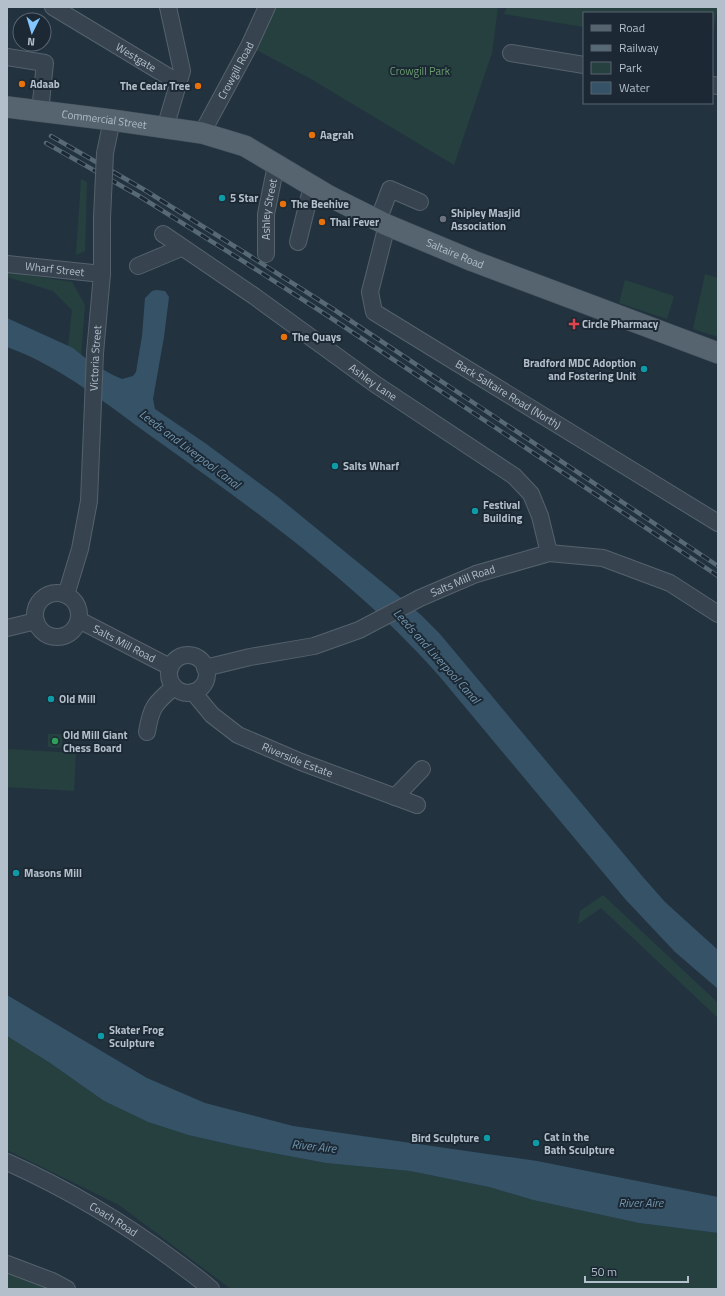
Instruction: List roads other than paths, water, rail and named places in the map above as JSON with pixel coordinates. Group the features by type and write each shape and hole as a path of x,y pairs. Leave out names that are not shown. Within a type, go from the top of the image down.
{"main road":[{"name":"Commercial Street","path":"7,107 202,133"},
{"name":"Saltaire Road","path":"202,133 245,146 312,186 383,223 473,261 718,353"}],"street":[{"name":"Westgate","path":"53,7 179,83"},
{"path":"165,128 182,71 168,7"},
{"name":"Crowgill Road","path":"202,133 249,46 267,7"},
{"path":"510,53 583,65"},
{"path":"7,57 45,63 40,112"},
{"name":"Victoria Street","path":"66,595 80,549 89,501 95,353 102,274 102,218 105,153 112,120"},
{"name":"Ashley Street","path":"266,254 266,214 276,165"},
{"path":"298,242 312,186"},
{"name":"Back Saltaire Road (North)","path":"420,202 390,189 370,292 374,312 718,523"},
{"name":"Ashley Lane","path":"163,234 181,248 254,296 375,384 514,476 531,494 540,516 549,553"},
{"path":"138,266 181,248"},
{"name":"Wharf Street","path":"7,264 102,274"},
{"name":"Salts Mill Road","path":"205,668 250,657 314,646 359,630 420,598 476,574 549,553 603,558 670,583 718,614"},
{"path":"7,628 36,621 35,614 37,606 47,596 54,594 66,595 75,603 78,610 79,620"},
{"name":"Salts Mill Road","path":"36,621 39,628 45,634 52,637 59,637 69,634 76,627 79,620 170,667"},
{"path":"190,655 199,659 205,668 206,680 200,688 193,692 183,692 174,687 169,674 170,667 176,659 182,656 190,655"},
{"path":"147,732 149,715 158,700 174,687"},
{"name":"Riverside Estate","path":"193,692 212,715 238,735 302,762 417,805"},
{"path":"395,797 422,769"},
{"name":"Coach Road","path":"7,1162 26,1170 123,1224 212,1289"},
{"path":"7,1264 52,1281 67,1289"}],"water":[{"name":"Leeds and Liverpool Canal","path":"152,291 165,291 169,297 164,337 153,399 155,409 205,443 278,497 393,591 440,634 643,877 665,902 718,950 718,989 675,952 626,900 440,677 375,611 305,550 231,493 66,376 27,355 7,347 7,318 73,348 96,365 122,379 133,376 136,372 142,336 145,298"},
{"name":"River Aire","path":"7,995 147,1078 205,1103 293,1126 537,1161 718,1197 718,1233 639,1223 533,1200 489,1187 410,1171 326,1163 241,1147 188,1135 148,1122 104,1101 50,1063 7,1036"}],"railway":[{"path":"51,136 143,189 333,309 718,566"},
{"path":"46,143 139,196 246,263 718,576"}],"place":[{"name":"Adaab","path":"22,84"},
{"name":"The Cedar Tree","path":"198,86"},
{"name":"Aagrah","path":"312,135"},
{"name":"5 Star","path":"222,198"},
{"name":"The Beehive","path":"283,204"},
{"name":"Shipley Masjid Association","path":"443,219"},
{"name":"Thai Fever","path":"322,222"},
{"name":"Circle Pharmacy","path":"574,324"},
{"name":"The Quays","path":"284,337"},
{"name":"Bradford MDC Adoption and Fostering Unit","path":"644,369"},
{"name":"Salts Wharf","path":"335,466"},
{"name":"Festival Building","path":"475,511"},
{"name":"Old Mill","path":"51,699"},
{"name":"Old Mill Giant Chess Board","path":"55,741"},
{"name":"Masons Mill","path":"16,873"},
{"name":"Skater Frog Sculpture","path":"101,1036"},
{"name":"Bird Sculpture","path":"487,1138"},
{"name":"Cat in the Bath Sculpture","path":"536,1143"}],"park label":[{"name":"Crowgill Park","path":"420,71"}]}
